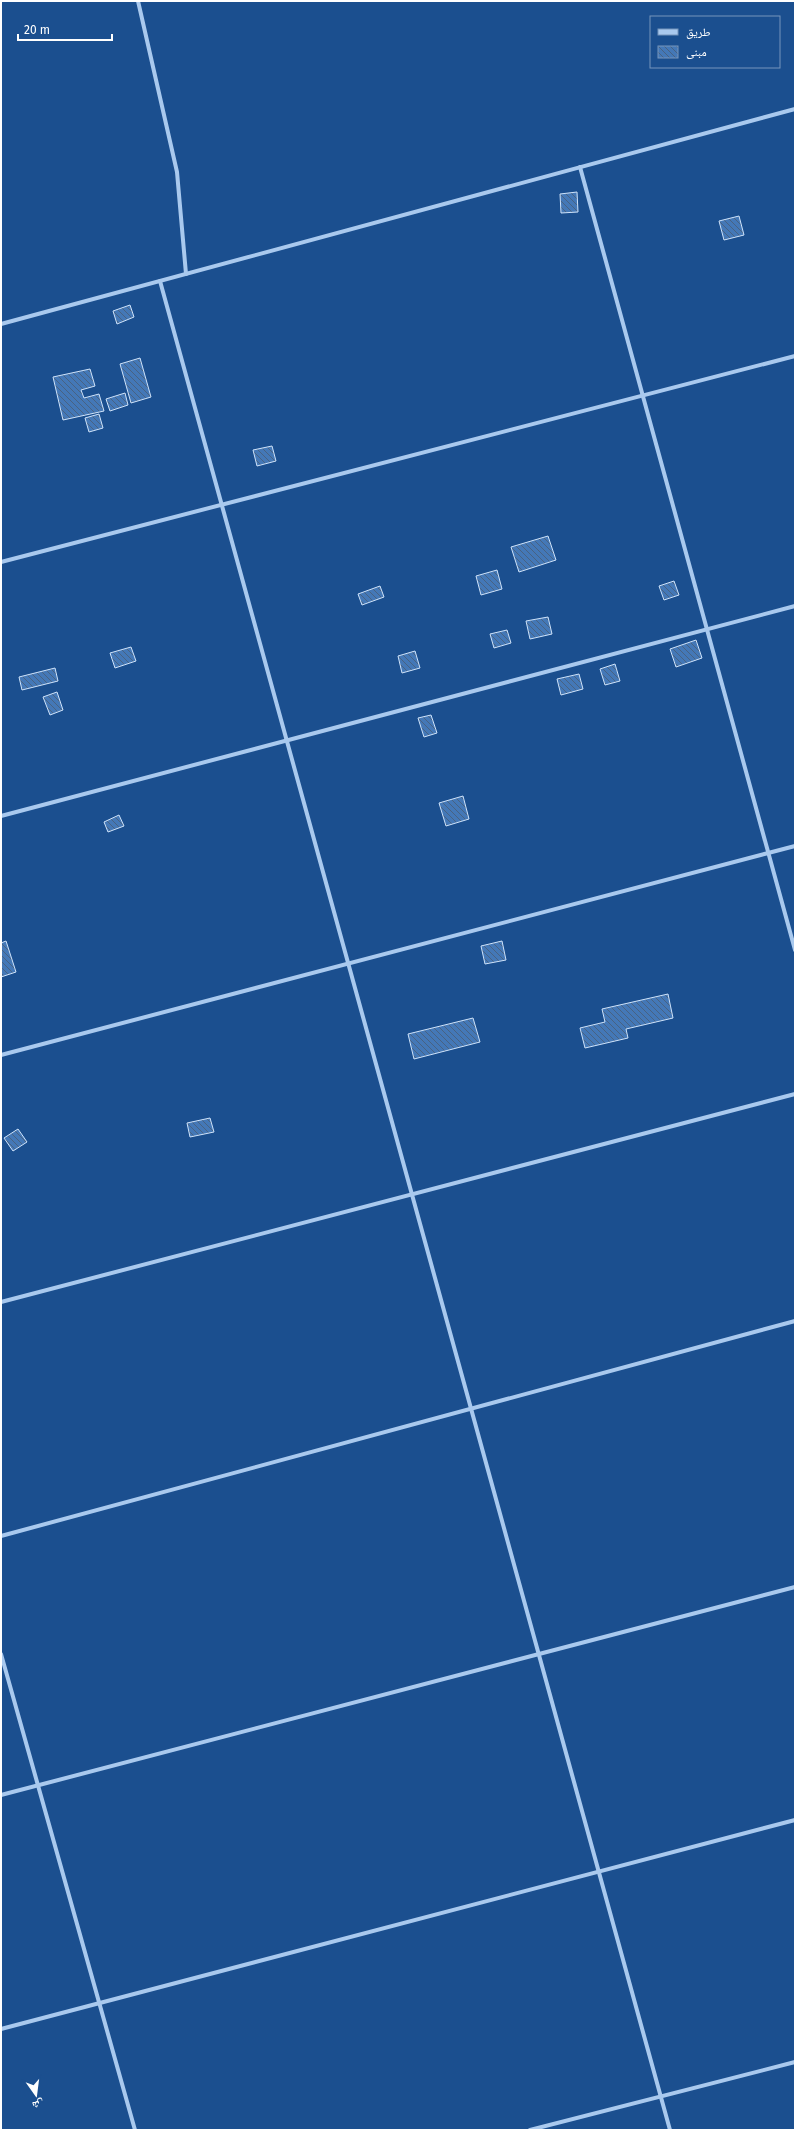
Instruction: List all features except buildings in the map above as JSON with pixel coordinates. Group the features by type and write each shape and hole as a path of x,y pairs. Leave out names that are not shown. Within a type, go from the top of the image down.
{"street":[{"path":"138,1 177,172 186,274"},
{"path":"1,324 795,109"},
{"path":"580,168 795,950"},
{"path":"160,281 670,2130"},
{"path":"1,562 795,356"},
{"path":"1,816 795,606"},
{"path":"1,1055 795,846"},
{"path":"1,1302 795,1094"},
{"path":"1,1536 795,1321"},
{"path":"1,1795 795,1586"},
{"path":"1,1654 136,2130"},
{"path":"1,2029 795,1820"},
{"path":"530,2130 795,2062"}]}
